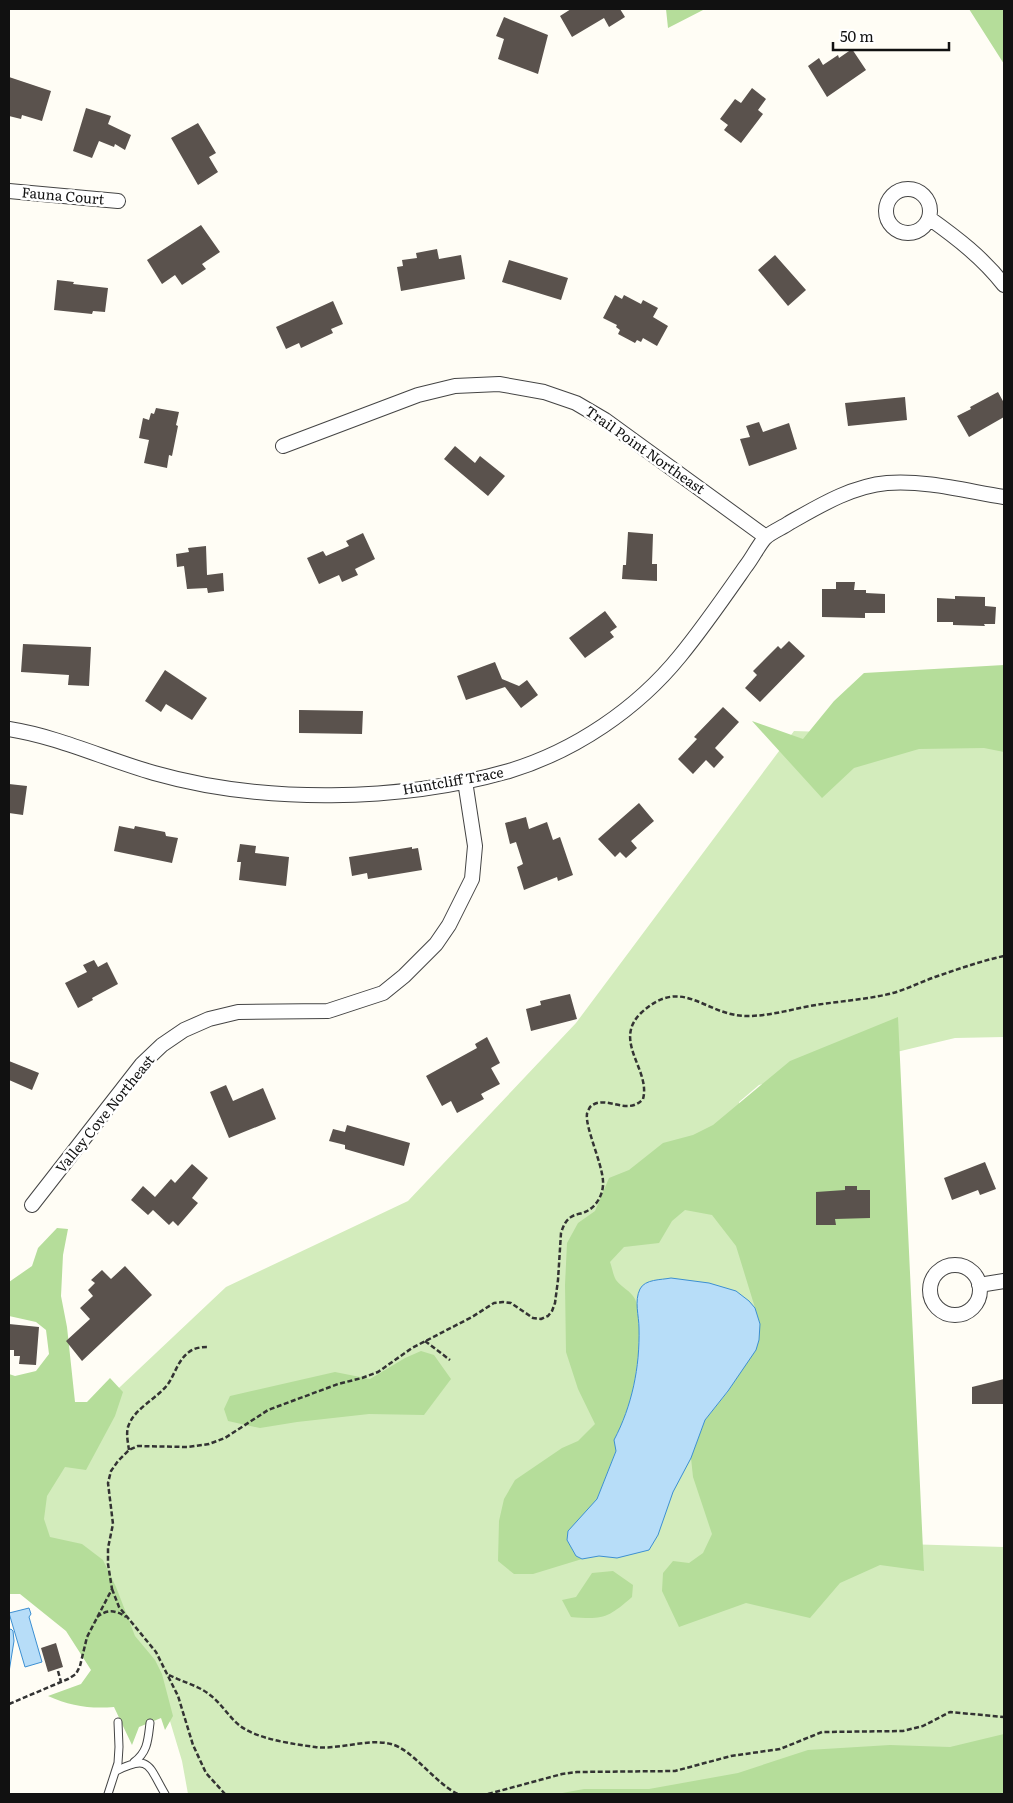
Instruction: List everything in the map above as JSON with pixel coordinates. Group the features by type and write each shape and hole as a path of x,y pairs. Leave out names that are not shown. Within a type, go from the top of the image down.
{"street":[{"name":"Fauna Court","path":"9,192 118,201"},
{"path":"929,218 970,248 1004,285"},
{"name":"Trail Point Northeast","path":"283,446 418,395 455,386 500,384 544,392 576,403 605,420 766,537"},
{"name":"Huntcliff Trace","path":"9,729 32,733 154,773 203,784 252,791 304,795 356,794 408,790 465,781 511,770 552,754 590,734 626,709 654,685 679,657 766,537 821,505 858,489 887,483 925,484 1004,497"},
{"name":"Valley Cove Northeast","path":"32,1205 142,1064 162,1045 184,1030 209,1019 238,1012 328,1010 382,993 421,961 449,925 472,879 475,846 465,781"},
{"path":"979,1285 1004,1281"}],"lane":[{"path":"108,1794 116,1771 120,1747 118,1722"},
{"path":"116,1771 134,1762 146,1750 150,1722"},
{"path":"134,1762 146,1764 164,1794"}],"path":[{"path":"225,1794 206,1773 193,1745 178,1696 169,1675 156,1652 119,1606 112,1589 108,1564 108,1548 113,1524 108,1483 111,1471 118,1461 129,1450 138,1446 188,1447 209,1444 225,1438 268,1410 338,1384 378,1372 425,1341 494,1304 511,1303 533,1318 541,1319 548,1316 552,1311 558,1280 563,1226 570,1218 591,1209 599,1199 602,1188 602,1172 587,1122 587,1113 596,1104 610,1103 632,1106 639,1104 644,1099 644,1086 632,1050 630,1035 635,1022 642,1013 664,998 675,995 688,997 710,1006 745,1016 769,1015 894,992 937,976 1004,956"},
{"path":"425,1341 450,1360"},
{"path":"129,1450 128,1426 136,1414 169,1383 182,1359 190,1351 207,1347"},
{"path":"9,1704 76,1674 80,1666 87,1637 112,1589"},
{"path":"94,1622 98,1616 108,1611 121,1614 129,1620"},
{"path":"58,1671 61,1682"},
{"path":"169,1675 181,1682 194,1685 210,1695 247,1731 318,1747 368,1743 391,1744 399,1747 439,1781 458,1794"},
{"path":"488,1794 562,1774 577,1772 675,1771 731,1756 780,1749 822,1732 903,1731 923,1726 950,1712 1004,1717"}],"green space":[{"path":"666,9 705,9 668,28"},
{"path":"969,9 1004,9 1004,64"},
{"path":"1004,665 1004,752 984,748 919,749 854,768 822,798 752,721 803,739 834,701 864,673"},
{"path":"794,731 1004,738 1004,1037 955,1038 759,1085 739,1102 759,1269 771,1540 1004,1547 1004,1794 188,1794 182,1761 154,1668 59,1554 16,1485 226,1287 408,1201 576,1023"},
{"path":"898,1017 924,1571 880,1565 840,1583 810,1618 746,1603 679,1627 662,1591 663,1573 673,1561 689,1563 703,1553 712,1534 693,1477 691,1458 705,1420 728,1392 740,1372 760,1324 736,1246 712,1215 685,1210 672,1221 659,1243 624,1247 610,1262 616,1280 631,1294 637,1304 639,1325 638,1354 635,1380 629,1404 614,1440 616,1450 597,1499 567,1540 576,1556 582,1559 533,1574 514,1574 498,1561 499,1521 504,1499 515,1480 562,1448 578,1441 595,1424 578,1389 566,1352 565,1285 567,1243 578,1223 595,1211 609,1178 629,1170 663,1143 693,1135 713,1125 790,1061"},
{"path":"57,1228 68,1229 63,1255 61,1296 67,1327 75,1402 87,1402 110,1378 123,1392 115,1416 86,1470 65,1467 47,1496 44,1519 50,1537 82,1544 103,1560 116,1587 135,1636 155,1660 162,1674 173,1716 165,1730 161,1718 139,1727 132,1745 114,1707 80,1706 48,1696 81,1684 91,1670 66,1631 20,1594 9,1594 9,1374 15,1376 36,1371 49,1354 46,1330 36,1322 9,1316 9,1282 32,1266 38,1248"},
{"path":"421,1351 434,1355 451,1379 424,1415 369,1414 260,1428 228,1421 224,1409 230,1396 335,1372 370,1379 405,1358"},
{"path":"613,1571 633,1585 632,1597 611,1613 598,1618 571,1617 562,1600 576,1597 592,1573"},
{"path":"1004,1734 1004,1794 557,1794 584,1789 649,1789 738,1773 808,1750 890,1745 950,1747"}],"water":[{"path":"671,1278 709,1283 736,1291 749,1301 755,1308 760,1324 756,1350 728,1391 705,1420 691,1458 673,1492 658,1535 649,1550 617,1558 599,1556 582,1559 576,1556 567,1540 568,1531 597,1499 616,1451 614,1440 626,1414 636,1372 639,1343 638,1294 646,1283"},
{"path":"29,1608 31,1614 29,1617 42,1662 25,1667 9,1613"},
{"path":"11,1629 14,1641 9,1672 9,1630"}],"building":[{"path":"571,9 620,9 625,17 609,27 604,18 572,37 560,16"},
{"path":"504,17 548,35 538,74 498,59 504,39 496,36"},
{"path":"852,49 866,70 827,97 808,66 819,58 823,65 838,55 839,58"},
{"path":"9,77 51,91 42,121 22,115 21,119 9,116"},
{"path":"752,88 766,99 758,110 763,114 741,143 724,130 728,125 720,119 735,99 741,103"},
{"path":"86,108 111,116 108,124 131,135 125,150 115,144 114,147 99,141 92,158 73,151"},
{"path":"198,123 216,153 209,157 218,172 198,185 171,138"},
{"path":"201,225 220,252 202,264 206,269 182,285 175,275 162,284 147,260"},
{"path":"437,249 439,259 461,255 465,279 401,291 397,267 403,266 402,260 417,258 416,253"},
{"path":"775,255 806,290 788,306 758,270"},
{"path":"509,260 568,278 561,300 502,282"},
{"path":"57,280 108,288 105,312 93,311 92,314 54,310"},
{"path":"615,295 622,299 624,295 641,304 643,300 658,308 653,317 668,326 657,346 643,338 641,342 637,340 635,343 618,334 620,330 616,327 617,325 603,318"},
{"path":"333,301 343,324 331,329 333,333 301,348 299,343 286,349 276,327"},
{"path":"998,392 1004,403 1004,417 969,437 957,416"},
{"path":"905,397 907,420 848,426 845,403"},
{"path":"156,408 179,412 172,456 169,455 167,468 144,463 149,440 139,438 143,418 149,420 151,413 154,414"},
{"path":"759,422 763,432 789,423 797,449 749,466 740,439 750,437 746,426"},
{"path":"455,446 475,463 480,456 505,476 488,496 444,459"},
{"path":"628,532 653,534 652,564 657,564 657,581 622,579 623,565 626,565"},
{"path":"363,533 375,559 355,569 358,575 342,582 339,575 319,584 307,558 323,551 326,556 349,546 346,541"},
{"path":"206,546 207,575 223,573 224,591 208,593 207,588 187,589 184,566 177,567 176,554 189,552 188,548"},
{"path":"836,582 855,582 854,590 866,590 866,593 885,594 885,613 865,613 865,618 822,617 822,589 836,589"},
{"path":"955,596 985,597 985,606 996,607 995,624 984,624 985,626 953,625 953,622 937,622 937,598 955,599"},
{"path":"605,611 617,627 610,632 614,637 585,658 569,638"},
{"path":"789,641 805,656 760,702 745,688 757,675 753,671 778,646 781,649"},
{"path":"23,644 91,647 89,686 68,685 69,675 21,672"},
{"path":"495,662 502,679 519,686 527,680 538,695 521,708 505,687 466,700 457,676"},
{"path":"165,670 207,698 192,720 166,704 161,712 145,701"},
{"path":"723,707 739,722 715,748 724,757 714,768 706,760 693,774 678,759 697,739 694,737"},
{"path":"299,710 363,711 362,734 299,733"},
{"path":"9,784 27,786 23,815 9,813"},
{"path":"639,803 654,821 631,841 637,848 626,858 620,852 615,857 598,839"},
{"path":"526,817 529,829 547,822 553,840 560,837 573,875 558,881 557,877 524,890 517,867 523,864 516,842 510,844 505,823"},
{"path":"119,826 134,829 135,826 165,832 166,836 178,838 172,863 114,851"},
{"path":"240,844 256,846 255,853 289,857 286,886 239,880 241,862 237,862"},
{"path":"412,847 412,849 418,848 422,870 368,879 367,873 352,876 349,857"},
{"path":"94,960 98,967 107,962 118,984 78,1008 65,983 87,972 83,965"},
{"path":"570,994 577,1019 531,1031 526,1009 541,1005 540,1001"},
{"path":"487,1037 500,1063 491,1068 500,1084 481,1094 484,1099 457,1113 451,1101 442,1106 426,1076 477,1048 475,1044"},
{"path":"9,1061 39,1073 32,1090 9,1080"},
{"path":"226,1085 233,1101 263,1088 276,1119 229,1138 210,1092"},
{"path":"347,1125 410,1143 404,1166 345,1149 345,1145 329,1141 333,1129 345,1132"},
{"path":"985,1162 996,1189 980,1195 978,1190 952,1200 944,1178"},
{"path":"192,1164 208,1178 192,1198 198,1203 178,1226 173,1221 169,1225 153,1210 148,1215 131,1200 143,1186 155,1197 171,1179 175,1183"},
{"path":"845,1186 857,1186 857,1190 870,1190 870,1218 835,1219 836,1225 816,1225 816,1192 845,1190"},
{"path":"125,1266 152,1295 82,1361 66,1341 90,1319 80,1308 93,1296 88,1290 95,1283 91,1280 102,1270 111,1279"},
{"path":"9,1324 39,1327 36,1365 19,1364 20,1356 14,1356 14,1350 9,1350"},
{"path":"1004,1379 1004,1404 972,1404 972,1387"},
{"path":"56,1643 63,1667 48,1672 41,1648"}]}
